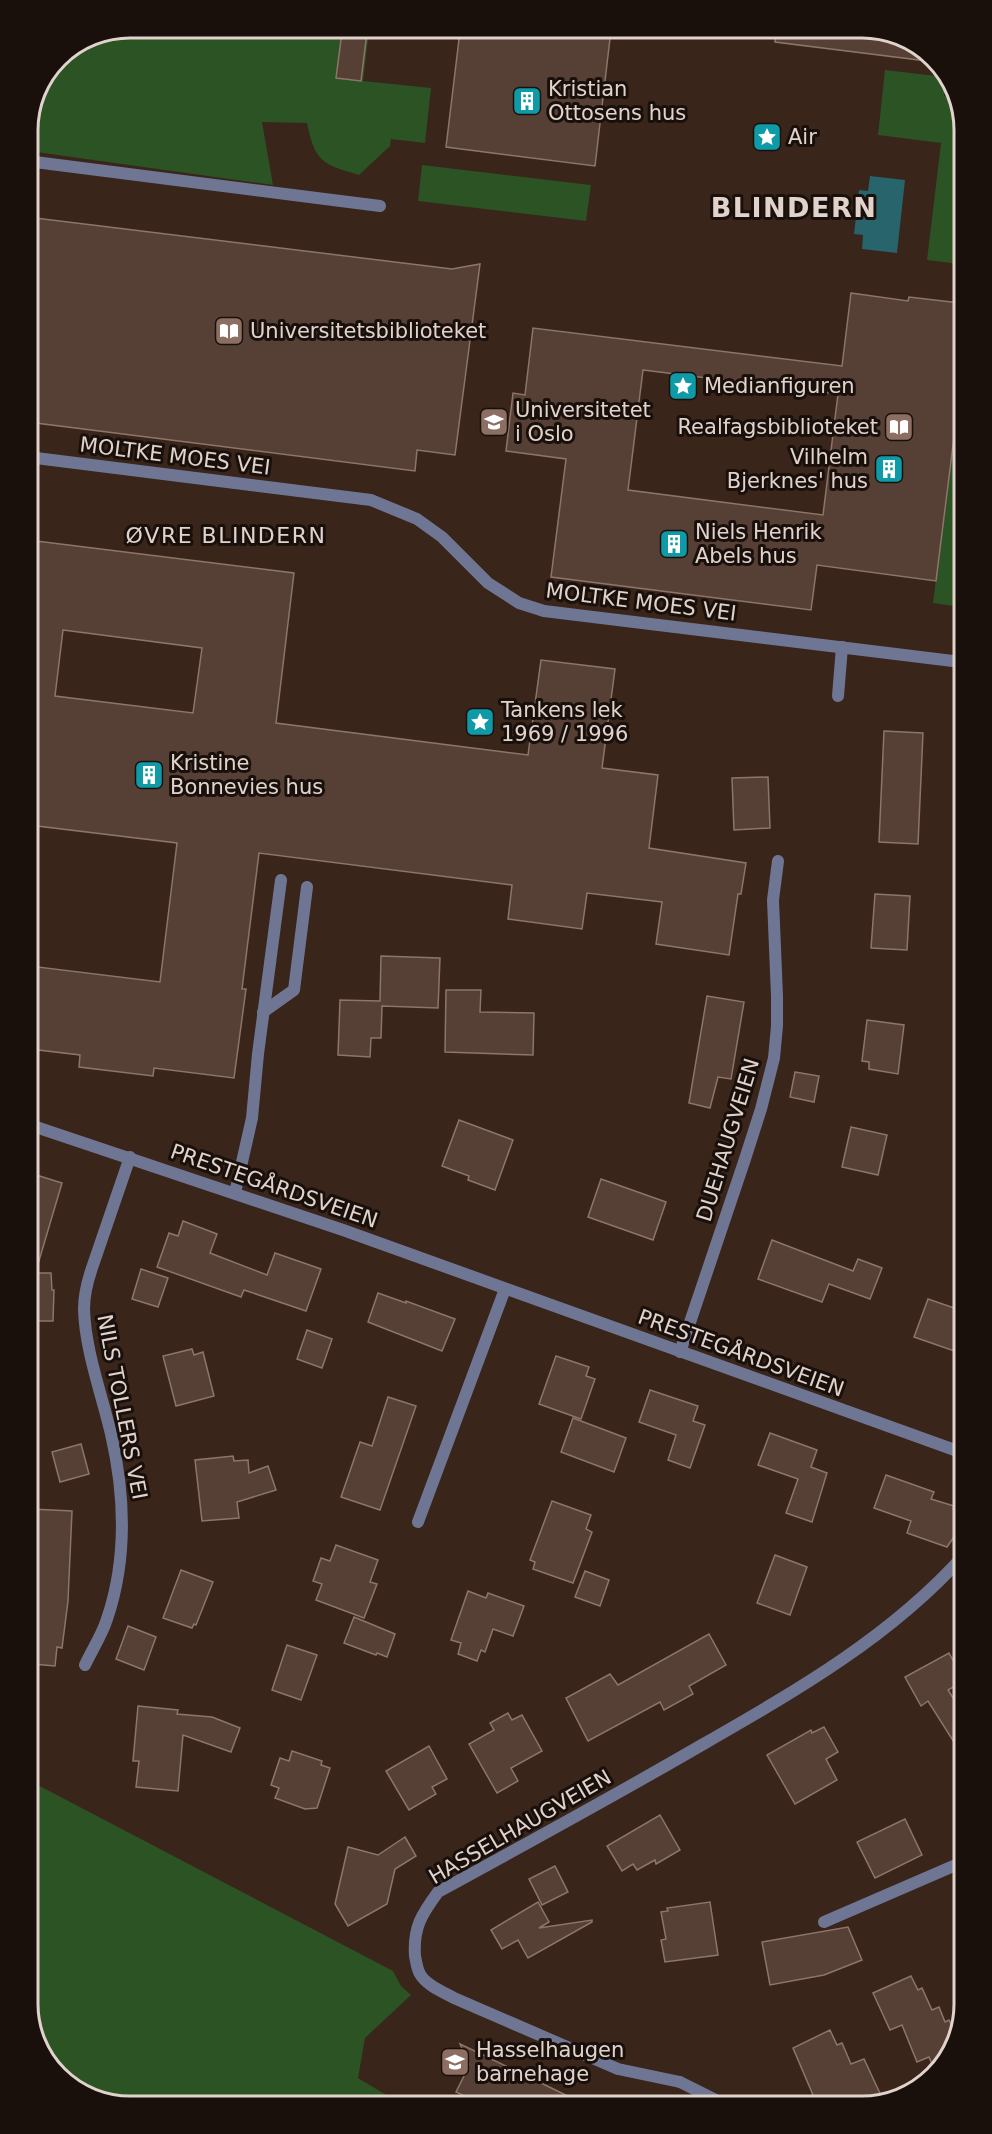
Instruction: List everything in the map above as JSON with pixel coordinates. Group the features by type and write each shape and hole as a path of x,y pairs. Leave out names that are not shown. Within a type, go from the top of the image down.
{"street":[{"path":"38,162 380,206"},
{"name":"MOLTKE MOES VEI","path":"38,458 371,500 417,519 442,537 488,583 519,603 544,611 954,661"},
{"path":"838,696 842,647"},
{"name":"DUEHAUGVEIEN","path":"680,1352 752,1139 774,1058 777,996 773,900 778,861"},
{"path":"235,1193 252,1118 281,880"},
{"path":"264,1012 294,990 307,887"},
{"name":"PRESTEGÅRDSVEIEN","path":"38,1128 235,1193 954,1450"},
{"name":"NILS TOLLERS VEI","path":"85,1665 106,1621 114,1595 119,1563 122,1512 116,1461 94,1368 84,1308 88,1281 130,1157"},
{"path":"418,1522 505,1288"},
{"name":"HASSELHAUGVEIEN","path":"708,2096 680,2082 618,2069 435,1988 420,1974 416,1959 414,1937 424,1911 438,1892 663,1768 821,1674 891,1624 954,1565"},
{"path":"824,1922 954,1866"}],"green space":[{"path":"129,38 368,38 363,81 431,88 425,143 391,139 390,146 359,175 336,168 322,160 313,146 307,123 262,122 273,185 38,152 38,123 47,89 56,73 83,50 111,39"},
{"path":"885,70 938,76 944,88 944,96 948,97 953,111 954,263 927,260 941,143 878,135"},
{"path":"422,165 591,185 586,221 418,201"},
{"path":"954,437 954,606 933,603"},
{"path":"38,1785 393,1971 401,1986 411,1995 365,2038 358,2078 388,2096 123,2096 94,2090 64,2070 47,2045 39,2023"}],"water":[{"path":"870,176 905,180 897,253 862,249 863,235 854,234 859,190 868,191"}],"building":[{"path":"341,38 366,38 361,81 336,78"},
{"name":"Kristian Ottosens hus","path":"459,38 610,38 595,166 446,147"},
{"path":"775,38 881,39 909,50 924,61 775,42"},
{"path":"38,218 452,269 480,264 455,455 417,450 415,471 38,423"},
{"path":"851,293 908,301 909,297 954,302 954,437 936,581 817,565 811,610 551,577 566,459 506,451 513,393 525,395 533,328 842,366","holes":["643,370 838,394 823,515 628,490"]},
{"path":"38,541 294,573 276,723 528,755 541,660 615,669 602,768 658,775 649,848 746,863 741,894 738,894 729,955 656,944 662,902 587,893 582,929 508,919 512,885 259,853 242,989 246,989 234,1078 154,1068 153,1076 79,1067 80,1055 38,1050 38,967 160,982 177,843 38,826","holes":["63,630 202,648 193,713 55,696"]},
{"path":"884,731 923,733 918,844 879,842"},
{"path":"768,777 770,828 734,830 732,778"},
{"path":"875,894 910,896 907,950 871,948"},
{"path":"381,956 440,958 438,1008 382,1006 381,1038 371,1038 370,1057 338,1055 340,1000 380,1001"},
{"path":"446,990 481,990 480,1012 534,1013 533,1055 445,1052"},
{"path":"707,996 744,1002 731,1079 718,1077 710,1108 689,1103"},
{"path":"867,1020 904,1025 898,1074 869,1069 869,1062 862,1061"},
{"path":"795,1072 819,1076 814,1102 790,1097"},
{"path":"459,1120 513,1140 495,1190 468,1180 469,1176 442,1166"},
{"path":"851,1127 887,1135 878,1175 842,1167"},
{"path":"38,1176 62,1183 38,1264"},
{"path":"601,1179 666,1202 653,1240 588,1217"},
{"path":"183,1221 217,1234 210,1253 267,1275 275,1253 321,1269 306,1311 244,1290 241,1297 157,1267 169,1233 178,1236"},
{"path":"772,1240 853,1271 858,1259 882,1268 870,1299 829,1284 822,1302 758,1279"},
{"path":"141,1269 168,1278 158,1307 132,1299"},
{"path":"38,1273 51,1273 52,1290 54,1290 53,1321 38,1321"},
{"path":"378,1293 455,1319 442,1351 368,1322"},
{"path":"928,1299 954,1308 954,1351 914,1337"},
{"path":"307,1330 332,1339 322,1368 297,1359"},
{"path":"192,1349 194,1355 203,1352 214,1396 176,1406 163,1356"},
{"path":"556,1356 589,1367 586,1376 595,1379 581,1419 539,1404"},
{"path":"650,1390 698,1406 693,1421 705,1425 690,1468 668,1460 676,1435 639,1422"},
{"path":"388,1397 416,1406 380,1510 341,1497 360,1442 372,1446"},
{"path":"573,1418 626,1438 614,1472 561,1452"},
{"path":"770,1433 817,1450 811,1467 827,1473 812,1522 786,1513 798,1479 758,1465"},
{"path":"81,1444 89,1474 60,1482 52,1452"},
{"path":"233,1456 234,1461 248,1460 249,1473 268,1466 276,1490 237,1502 239,1518 202,1521 195,1460"},
{"path":"886,1475 934,1492 931,1499 954,1506 954,1537 947,1547 907,1533 911,1521 874,1508"},
{"path":"552,1501 591,1515 586,1529 592,1532 573,1583 533,1569 535,1562 530,1560"},
{"path":"38,1509 72,1511 68,1601 62,1648 57,1647 55,1666 38,1665"},
{"path":"336,1545 378,1560 370,1582 377,1584 364,1618 316,1600 322,1584 313,1581 321,1558 330,1561"},
{"path":"775,1555 807,1567 790,1615 757,1603"},
{"path":"181,1570 213,1582 196,1625 194,1624 192,1628 163,1618"},
{"path":"585,1571 609,1580 600,1606 575,1597"},
{"path":"468,1591 486,1598 488,1593 524,1606 513,1636 493,1629 485,1652 481,1650 477,1661 458,1654 461,1643 451,1640"},
{"path":"354,1617 395,1634 387,1657 344,1643"},
{"path":"128,1626 156,1637 144,1670 116,1659"},
{"path":"709,1634 726,1665 689,1686 693,1694 664,1710 660,1702 588,1741 566,1698 610,1674 618,1685"},
{"path":"287,1645 317,1655 301,1700 272,1690"},
{"path":"949,1653 954,1662 954,1687 948,1690 954,1699 954,1742 928,1701 921,1706 905,1677"},
{"path":"138,1706 178,1710 177,1714 212,1717 240,1728 231,1752 183,1735 178,1791 136,1787 139,1761 133,1761"},
{"path":"508,1713 512,1720 522,1715 542,1751 511,1768 518,1781 497,1793 469,1744 494,1730 490,1723"},
{"path":"824,1727 838,1752 826,1759 837,1780 795,1804 767,1755 811,1730 812,1733"},
{"path":"429,1746 447,1779 432,1787 436,1794 409,1810 386,1771"},
{"path":"292,1751 322,1761 321,1765 330,1768 317,1808 305,1809 275,1798 279,1788 271,1785 280,1758 289,1761"},
{"path":"660,1815 680,1850 656,1864 655,1860 637,1870 633,1864 622,1871 607,1846"},
{"path":"905,1819 922,1855 875,1878 857,1842"},
{"path":"405,1837 416,1856 395,1869 387,1904 348,1926 335,1904 348,1847 378,1855"},
{"path":"555,1866 568,1892 542,1905 529,1879"},
{"path":"538,1902 549,1922 539,1928 592,1920 592,1922 528,1958 518,1940 502,1949 491,1930"},
{"path":"710,1902 718,1955 665,1962 661,1940 666,1939 661,1912 668,1911 667,1908"},
{"path":"848,1927 862,1960 824,1975 770,1985 762,1942"},
{"path":"911,1976 918,1990 922,1988 932,2010 939,2007 945,2022 949,2020 952,2027 945,2045 932,2065 929,2057 917,2062 902,2025 890,2030 873,1993"},
{"path":"830,2030 837,2045 842,2043 851,2064 864,2059 881,2095 813,2096 793,2048"},
{"path":"460,2044 567,2096 464,2096 456,2092 464,2076 462,2072 469,2064"}],"place":[{"name":"Kristian Ottosens hus","path":"527,101"},
{"name":"Air","path":"767,137"},
{"name":"Universitetsbiblioteket","path":"229,331"},
{"name":"Medianfiguren","path":"683,386"},
{"name":"Universitetet i Oslo","path":"494,422"},
{"name":"Realfagsbiblioteket","path":"899,427"},
{"name":"Vilhelm Bjerknes' hus","path":"889,469"},
{"name":"Niels Henrik Abels hus","path":"674,544"},
{"name":"Tankens lek 1969 / 1996","path":"480,722"},
{"name":"Kristine Bonnevies hus","path":"149,775"},
{"name":"Hasselhaugen barnehage","path":"455,2062"}],"district":[{"name":"BLINDERN","path":"794,207"},
{"name":"ØVRE BLINDERN","path":"226,535"}]}
